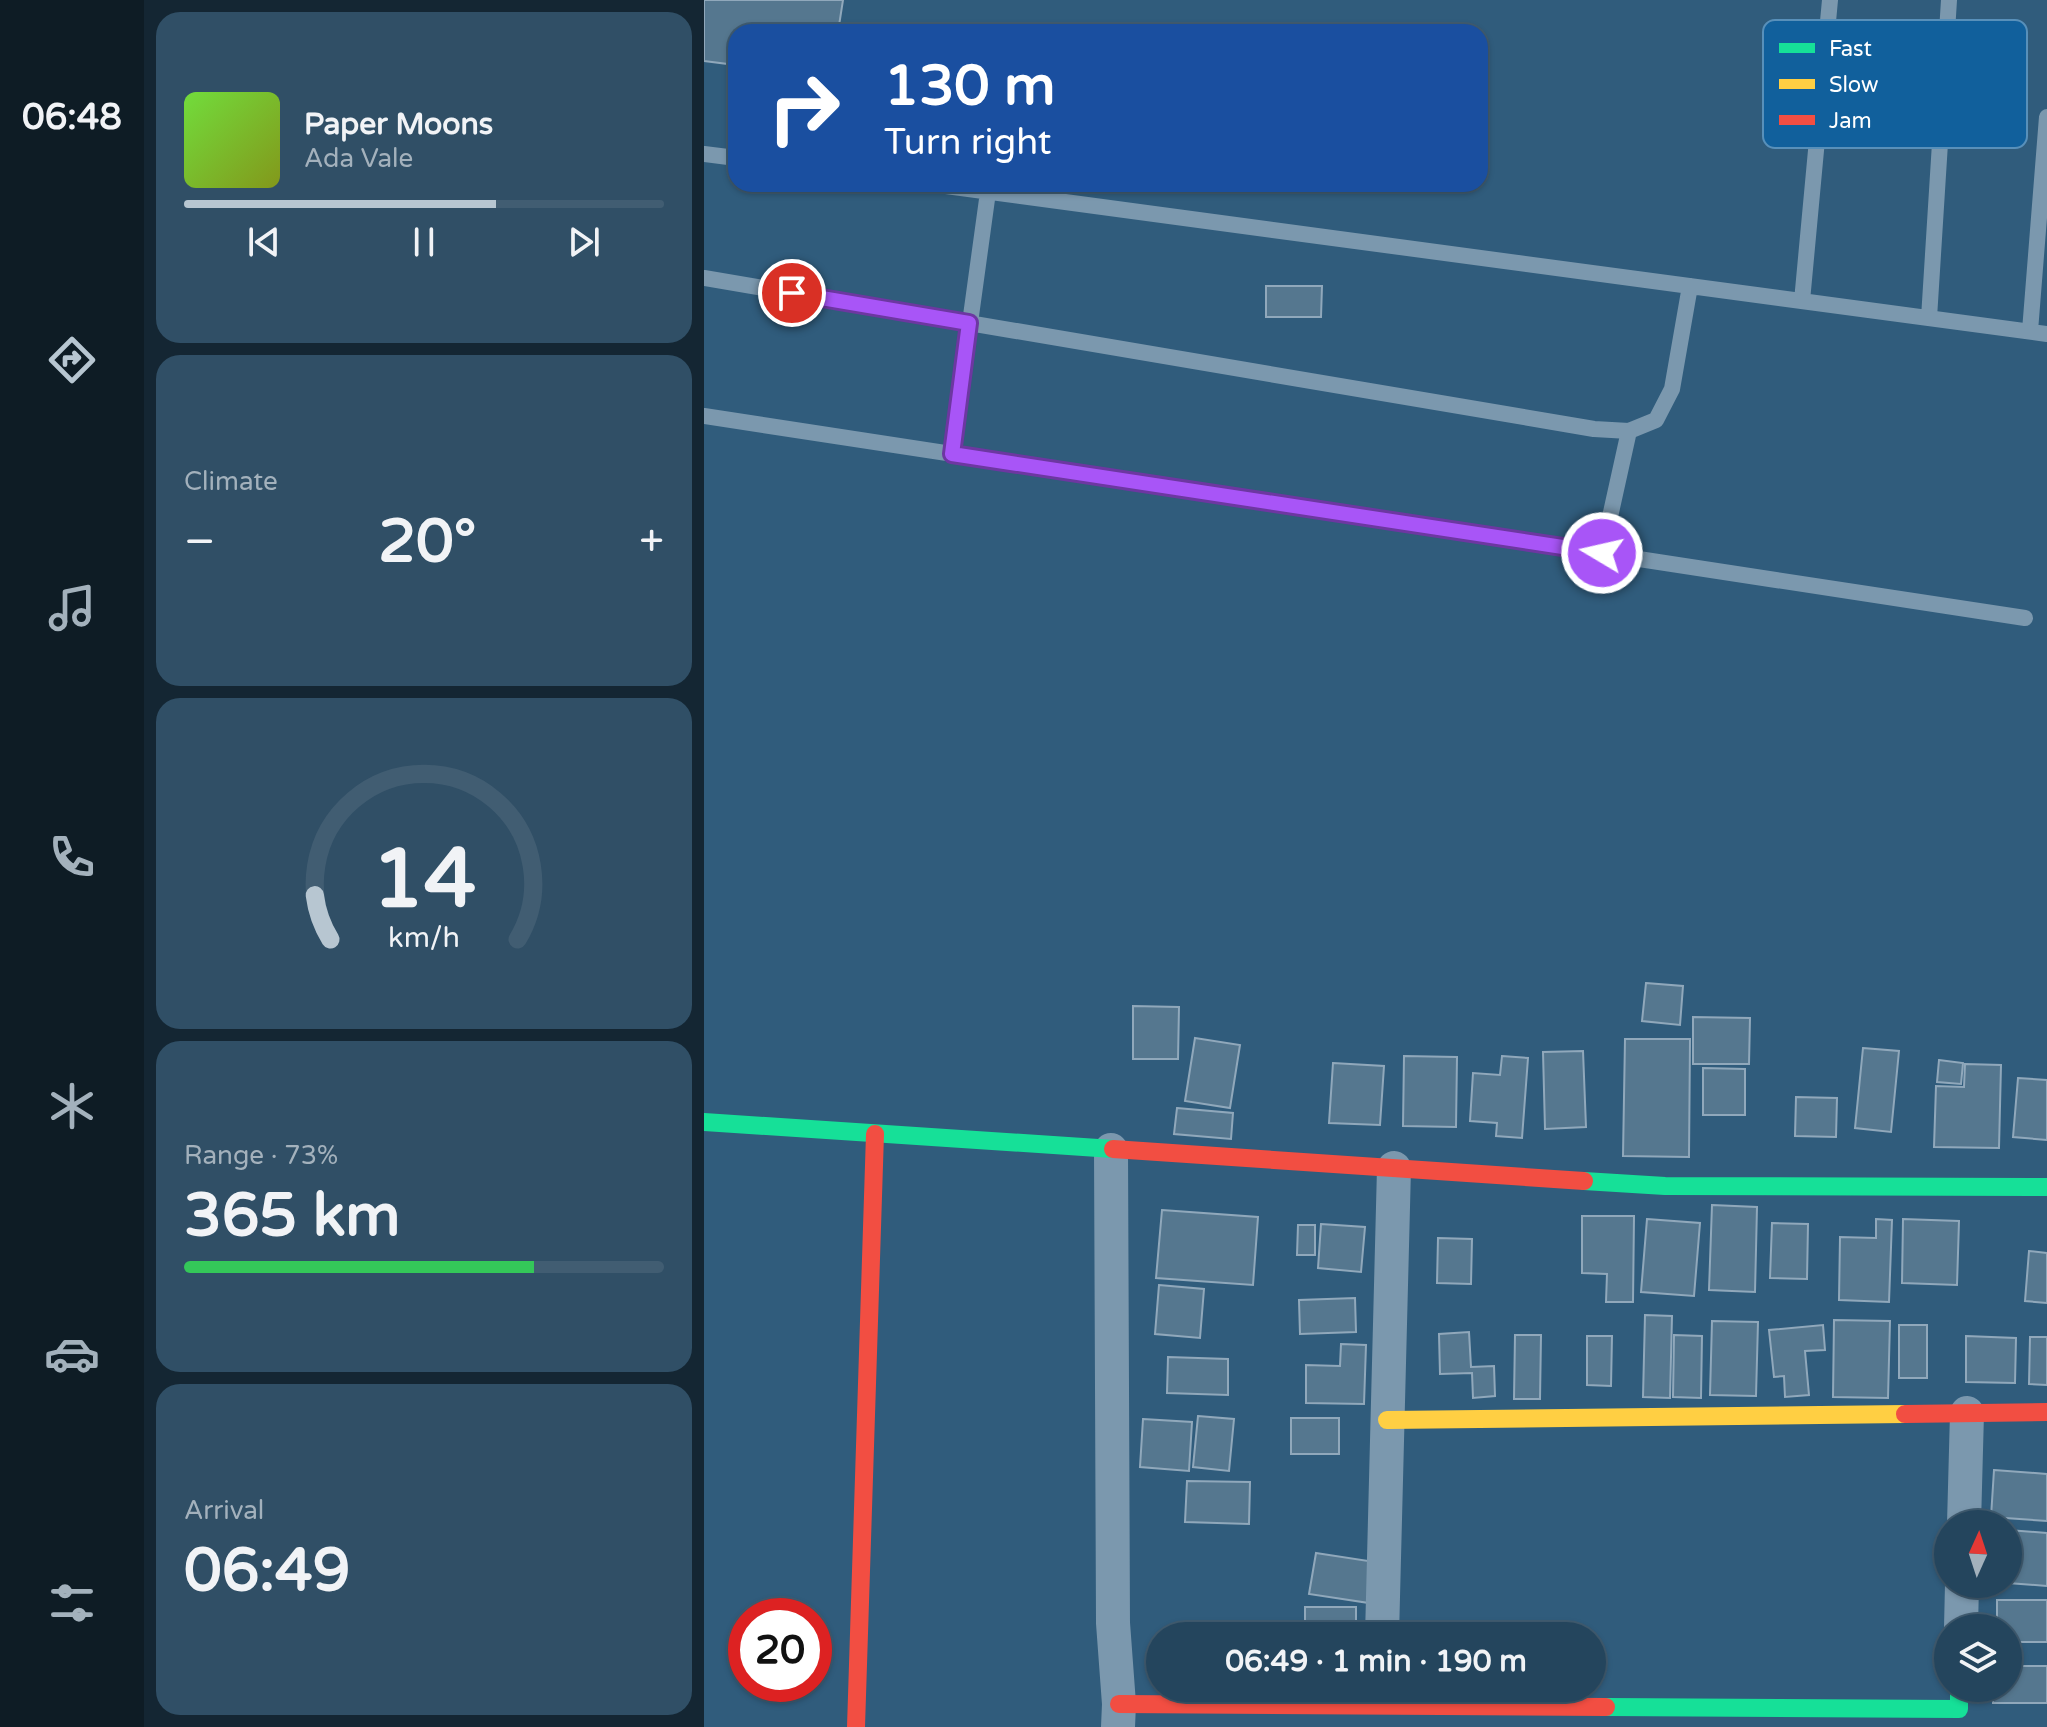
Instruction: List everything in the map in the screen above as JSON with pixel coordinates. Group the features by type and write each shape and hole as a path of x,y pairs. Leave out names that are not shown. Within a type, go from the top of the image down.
{"street":[{"path":"704,1122 1665,1186 2047,1187"},
{"path":"856,1727 875,1134"},
{"path":"1111,1150 1113,1623 1118,1715 1298,1702"},
{"path":"1382,1622 1394,1168"},
{"path":"1387,1420 2047,1412"},
{"path":"1964,1510 1967,1413"},
{"path":"1606,1701 1951,1708"}],"lane":[{"path":"1828,20 1830,0"},
{"path":"1948,20 1949,0"},
{"path":"952,454 988,192 2038,332 2047,117"},
{"path":"1802,301 1816,148"},
{"path":"1929,318 1940,148"},
{"path":"704,154 728,157"},
{"path":"704,278 1594,429 1629,431 1656,420 1672,389 1690,286"},
{"path":"704,416 2025,618"},
{"path":"1602,553 1629,431"}],"building":[{"path":"704,0 843,0 839,24 728,24 728,64 704,61"},
{"path":"1266,286 1322,286 1321,317 1266,317"},
{"path":"1646,983 1683,986 1680,1025 1642,1021"},
{"path":"1133,1006 1179,1007 1178,1059 1133,1059"},
{"path":"1693,1017 1750,1018 1749,1064 1693,1064"},
{"path":"1195,1038 1240,1045 1230,1108 1185,1101"},
{"path":"1625,1039 1690,1039 1689,1157 1623,1156"},
{"path":"1863,1048 1899,1051 1891,1132 1855,1128"},
{"path":"1583,1051 1586,1127 1545,1129 1543,1052"},
{"path":"1404,1056 1457,1057 1456,1127 1403,1126"},
{"path":"1502,1056 1528,1058 1522,1138 1496,1136 1497,1123 1470,1121 1473,1073 1500,1075"},
{"path":"1939,1060 1963,1063 1961,1084 1937,1082"},
{"path":"1333,1063 1384,1066 1380,1125 1329,1123"},
{"path":"1965,1064 2001,1065 1999,1148 1934,1147 1936,1086 1964,1087"},
{"path":"1703,1068 1745,1069 1745,1115 1703,1115"},
{"path":"2018,1078 2047,1080 2047,1140 2013,1137"},
{"path":"1796,1097 1837,1098 1836,1137 1795,1136"},
{"path":"1177,1108 1233,1113 1231,1139 1174,1134"},
{"path":"1712,1205 1757,1207 1755,1292 1709,1290"},
{"path":"1162,1210 1258,1217 1253,1285 1156,1278"},
{"path":"1582,1216 1634,1216 1633,1302 1606,1302 1607,1274 1582,1273"},
{"path":"1647,1219 1700,1223 1694,1296 1641,1292"},
{"path":"1876,1219 1892,1220 1889,1302 1839,1300 1840,1237 1876,1238"},
{"path":"1903,1219 1959,1221 1957,1285 1902,1283"},
{"path":"1772,1223 1808,1224 1807,1279 1770,1278"},
{"path":"1321,1224 1365,1227 1361,1272 1318,1268"},
{"path":"1298,1225 1315,1225 1315,1255 1297,1255"},
{"path":"1438,1238 1472,1239 1471,1284 1437,1283"},
{"path":"2029,1251 2047,1253 2047,1303 2025,1301"},
{"path":"1159,1285 1204,1289 1200,1338 1155,1334"},
{"path":"1355,1298 1356,1332 1300,1334 1299,1300"},
{"path":"1645,1315 1672,1316 1670,1398 1643,1397"},
{"path":"1834,1320 1890,1321 1888,1398 1833,1397"},
{"path":"1712,1321 1758,1322 1756,1396 1710,1395"},
{"path":"1823,1325 1825,1350 1805,1351 1809,1395 1785,1397 1784,1376 1774,1377 1769,1330"},
{"path":"1899,1325 1927,1325 1927,1378 1899,1378"},
{"path":"1469,1332 1471,1367 1494,1366 1495,1396 1473,1398 1472,1373 1440,1374 1439,1334"},
{"path":"1515,1335 1541,1335 1540,1399 1514,1399"},
{"path":"1674,1335 1702,1336 1701,1398 1673,1397"},
{"path":"1587,1336 1612,1336 1611,1386 1587,1385"},
{"path":"1966,1336 2016,1338 2015,1383 1966,1382"},
{"path":"2030,1337 2047,1337 2047,1385 2029,1384"},
{"path":"1341,1344 1366,1345 1364,1404 1306,1403 1306,1365 1340,1366"},
{"path":"1168,1357 1228,1359 1228,1395 1167,1393"},
{"path":"1198,1416 1234,1419 1229,1471 1193,1467"},
{"path":"1291,1418 1339,1418 1339,1454 1291,1454"},
{"path":"1143,1419 1192,1422 1189,1471 1140,1467"},
{"path":"1994,1470 2047,1474 2047,1521 2022,1519 2022,1510 1991,1510"},
{"path":"1187,1481 1250,1482 1249,1524 1185,1522"},
{"path":"2022,1531 2047,1533 2047,1586 2022,1584"},
{"path":"1316,1553 1375,1562 1369,1603 1309,1594"},
{"path":"1997,1600 2047,1600 2047,1642 2022,1642 2022,1614 1997,1614"},
{"path":"1305,1607 1356,1607 1356,1622 1305,1622"},
{"path":"2022,1666 2047,1666 2047,1703 1993,1703 2022,1702"}],"traffic: fast":[{"path":"704,1122 1113,1149"},
{"path":"1584,1181 1665,1186 2047,1187"},
{"path":"1606,1707 1959,1709 1959,1702"}],"traffic: slow":[{"path":"1387,1420 1905,1414"}],"traffic: jam":[{"path":"856,1727 875,1134"},
{"path":"1113,1149 1584,1181"},
{"path":"1905,1414 2047,1412"},
{"path":"1119,1704 1606,1707"}],"route":[{"path":"792,293 969,323 952,454 1602,553"}]}
